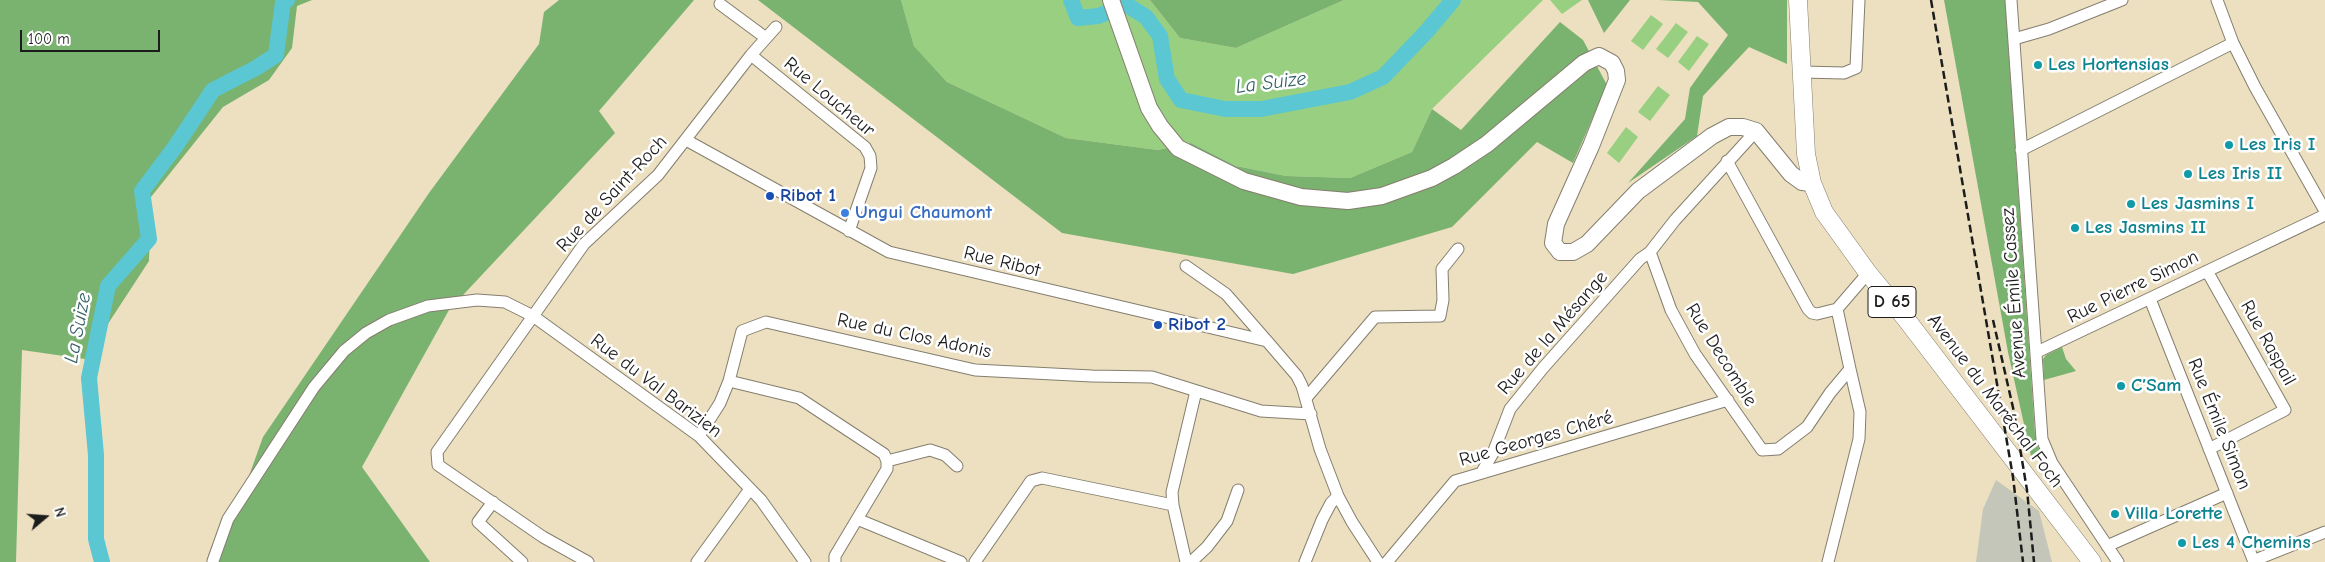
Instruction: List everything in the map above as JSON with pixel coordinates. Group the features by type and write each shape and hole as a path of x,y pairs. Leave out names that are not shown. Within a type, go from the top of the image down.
{"main road":[{"name":"Avenue du Maréchal Foch","path":"1798,0 1804,135 1812,183 1824,212 1868,273 1906,319 2092,562"},
{"path":"1113,7 1149,108 1160,126 1178,148 1244,181 1301,197 1348,201 1382,196 1432,178 1487,144 1584,63 1599,56 1606,58 1616,71 1615,88 1554,231 1553,244 1556,249 1566,253 1573,252 1591,240 1638,191 1712,136 1722,130 1737,126 1756,131 1790,174 1802,182 1812,183"}],"street":[{"path":"1802,72 1844,73 1856,68 1858,0"},
{"name":"Avenue Émile Cassez","path":"2011,0 2037,352 2040,425 2044,446 2056,469 2118,562"},
{"path":"2014,39 2056,26 2122,0"},
{"path":"2217,0 2233,43 2255,87 2325,211"},
{"path":"720,4 766,38"},
{"name":"Rue de Saint-Roch","path":"493,502 438,465 437,452 584,244 658,176 751,55 776,26"},
{"path":"2021,150 2233,43"},
{"name":"Rue Loucheur","path":"751,55 865,147 870,156 871,168 849,231"},
{"path":"1650,252 1675,220 1756,131"},
{"name":"Rue Ribot","path":"686,140 889,252 1267,342"},
{"path":"1727,161 1808,310 1817,314 1837,309 1868,273"},
{"name":"Rue Pierre Simon","path":"2037,352 2325,215"},
{"path":"1307,397 1376,317 1440,316 1443,300 1442,269 1458,249"},
{"name":"Rue Decomble","path":"1650,252 1671,310 1695,354 1762,450 1778,449 1807,428 1830,393 1850,369"},
{"name":"Rue de la Mésange","path":"1482,472 1493,453 1510,409 1640,259 1650,252"},
{"path":"1186,266 1226,294 1297,376 1307,397 1320,449 1338,496 1352,522 1378,562"},
{"name":"Rue Raspail","path":"2207,271 2285,410 2209,449"},
{"name":"Rue Émile Simon","path":"2150,299 2255,562"},
{"name":"Rue du Val Barizien","path":"213,561 228,520 314,387 344,351 366,333 389,320 428,306 477,300 505,302 533,316 699,436 761,500 805,562"},
{"path":"1828,562 1859,439 1860,412 1837,309"},
{"name":"Rue du Clos Adonis","path":"699,436 720,403 729,381 742,331 766,322 975,370 1152,377 1261,411 1311,414"},
{"path":"729,381 799,398 884,454 888,461 888,469 835,556 835,562"},
{"path":"1186,562 1173,505 1172,492 1196,391"},
{"name":"Rue Georges Chéré","path":"1387,562 1455,481 1728,400"},
{"path":"888,461 930,450 945,455 957,466"},
{"path":"975,562 1031,481 1042,478 1173,505"},
{"path":"697,562 750,489"},
{"path":"1192,562 1207,547 1227,521 1238,490"},
{"path":"2108,546 2227,493"},
{"path":"1305,562 1322,520 1331,503 1338,496"},
{"path":"522,562 478,522 493,502 543,537 588,562"},
{"path":"857,519 961,562"},
{"path":"2255,562 2260,558 2325,532"}],"shaded area":[{"path":"1996,480 2039,511 2052,562 1976,562 1983,509"}],"green space":[{"path":"0,0 312,0 297,6 292,48 269,80 223,107 151,197 149,261 85,359 22,350 16,562 0,562"},
{"path":"559,0 694,0 599,111 615,133 449,310 362,467 430,562 218,562 263,437 429,193 539,44 544,12"},
{"path":"758,0 901,0 914,46 947,82 1066,138 1158,150 1191,143 1236,166 1286,176 1350,178 1412,152 1432,109 1461,130 1560,22 1583,40 1607,85 1573,163 1537,142 1452,227 1293,274 1062,233"},
{"path":"901,0 1150,0 1180,38 1236,48 1344,0 1543,0 1432,109 1412,152 1350,178 1286,176 1236,166 1191,143 1158,150 1066,138 947,82 914,46"},
{"path":"1150,0 1344,0 1236,48 1180,38"},
{"path":"1550,0 1582,0 1562,14"},
{"path":"1588,0 1630,0 1604,33"},
{"path":"1659,0 1787,0 1787,64 1749,47 1703,96 1697,136 1628,183 1685,119 1690,88 1728,35 1698,2"},
{"path":"1944,0 2005,0 2035,434 2040,453 2031,456 2008,352"},
{"path":"1651,15 1663,24 1643,50 1631,41"},
{"path":"1676,23 1688,32 1668,58 1656,49"},
{"path":"1697,36 1709,44 1689,71 1678,62"},
{"path":"1658,86 1670,95 1650,121 1638,112"},
{"path":"1626,127 1638,137 1619,163 1607,153"},
{"path":"2062,347 2066,359 2076,371 2044,380 2043,359 2046,355"}],"waterway":[{"name":"La Suize","path":"102,562 96,539 96,455 89,378 108,286 149,239 142,191 175,147 213,90 256,68 276,55 283,2 287,0"},
{"name":"La Suize","path":"1071,0 1078,18 1098,16 1127,5 1146,17 1160,36 1167,79 1181,100 1225,109 1261,109 1350,92 1383,77 1427,31 1453,0"}],"railway":[{"path":"1931,0 2013,477 2023,562"},
{"path":"1993,320 2014,412 2027,490 2034,562"}],"place":[{"name":"Les Hortensias","path":"2038,65"},
{"name":"Les Iris I","path":"2229,145"},
{"name":"Les Iris II","path":"2188,174"},
{"name":"Ribot 1","path":"770,196"},
{"name":"Les Jasmins I","path":"2131,204"},
{"name":"Ungui Chaumont","path":"845,213"},
{"name":"Les Jasmins II","path":"2075,228"},
{"name":"Ribot 2","path":"1158,325"},
{"name":"C’Sam","path":"2121,386"},
{"name":"Villa Lorette","path":"2115,514"},
{"name":"Les 4 Chemins","path":"2182,543"}]}
